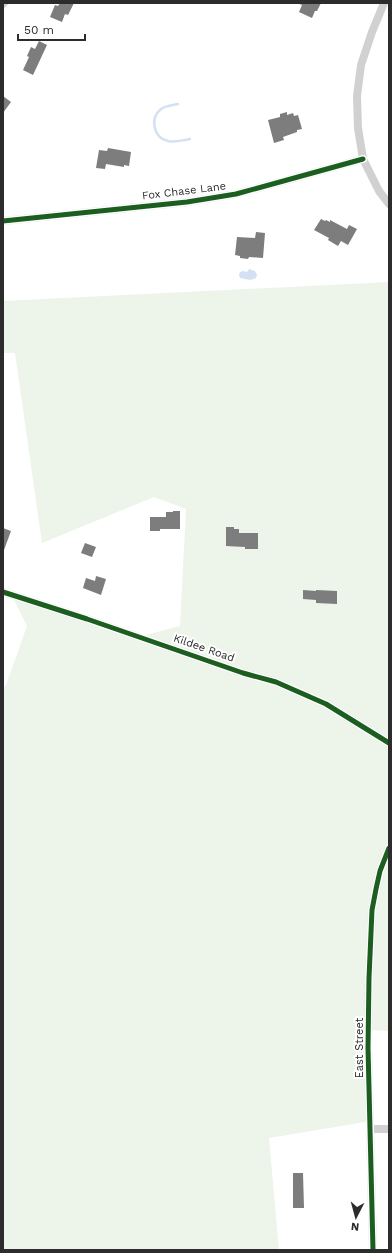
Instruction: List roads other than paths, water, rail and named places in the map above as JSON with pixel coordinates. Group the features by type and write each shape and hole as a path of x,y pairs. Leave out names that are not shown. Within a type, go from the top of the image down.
{"street":[{"path":"384,3 361,65 357,96 358,128 363,160 379,191 389,204"},
{"name":"Fox Chase Lane","path":"3,221 187,202 236,194 363,160"},
{"name":"Kildee Road","path":"3,592 87,618 243,673 276,682 326,704 389,743"},
{"name":"East Street","path":"372,1250 368,1048 372,910 380,871 389,848"},
{"path":"370,1129 389,1129"}],"water":[{"path":"249,269 255,271 257,275 256,278 250,280 240,278 240,272 247,272"}],"waterway":[{"path":"178,104 167,106 157,113 154,123 156,132 163,139 171,142 190,139"}]}
